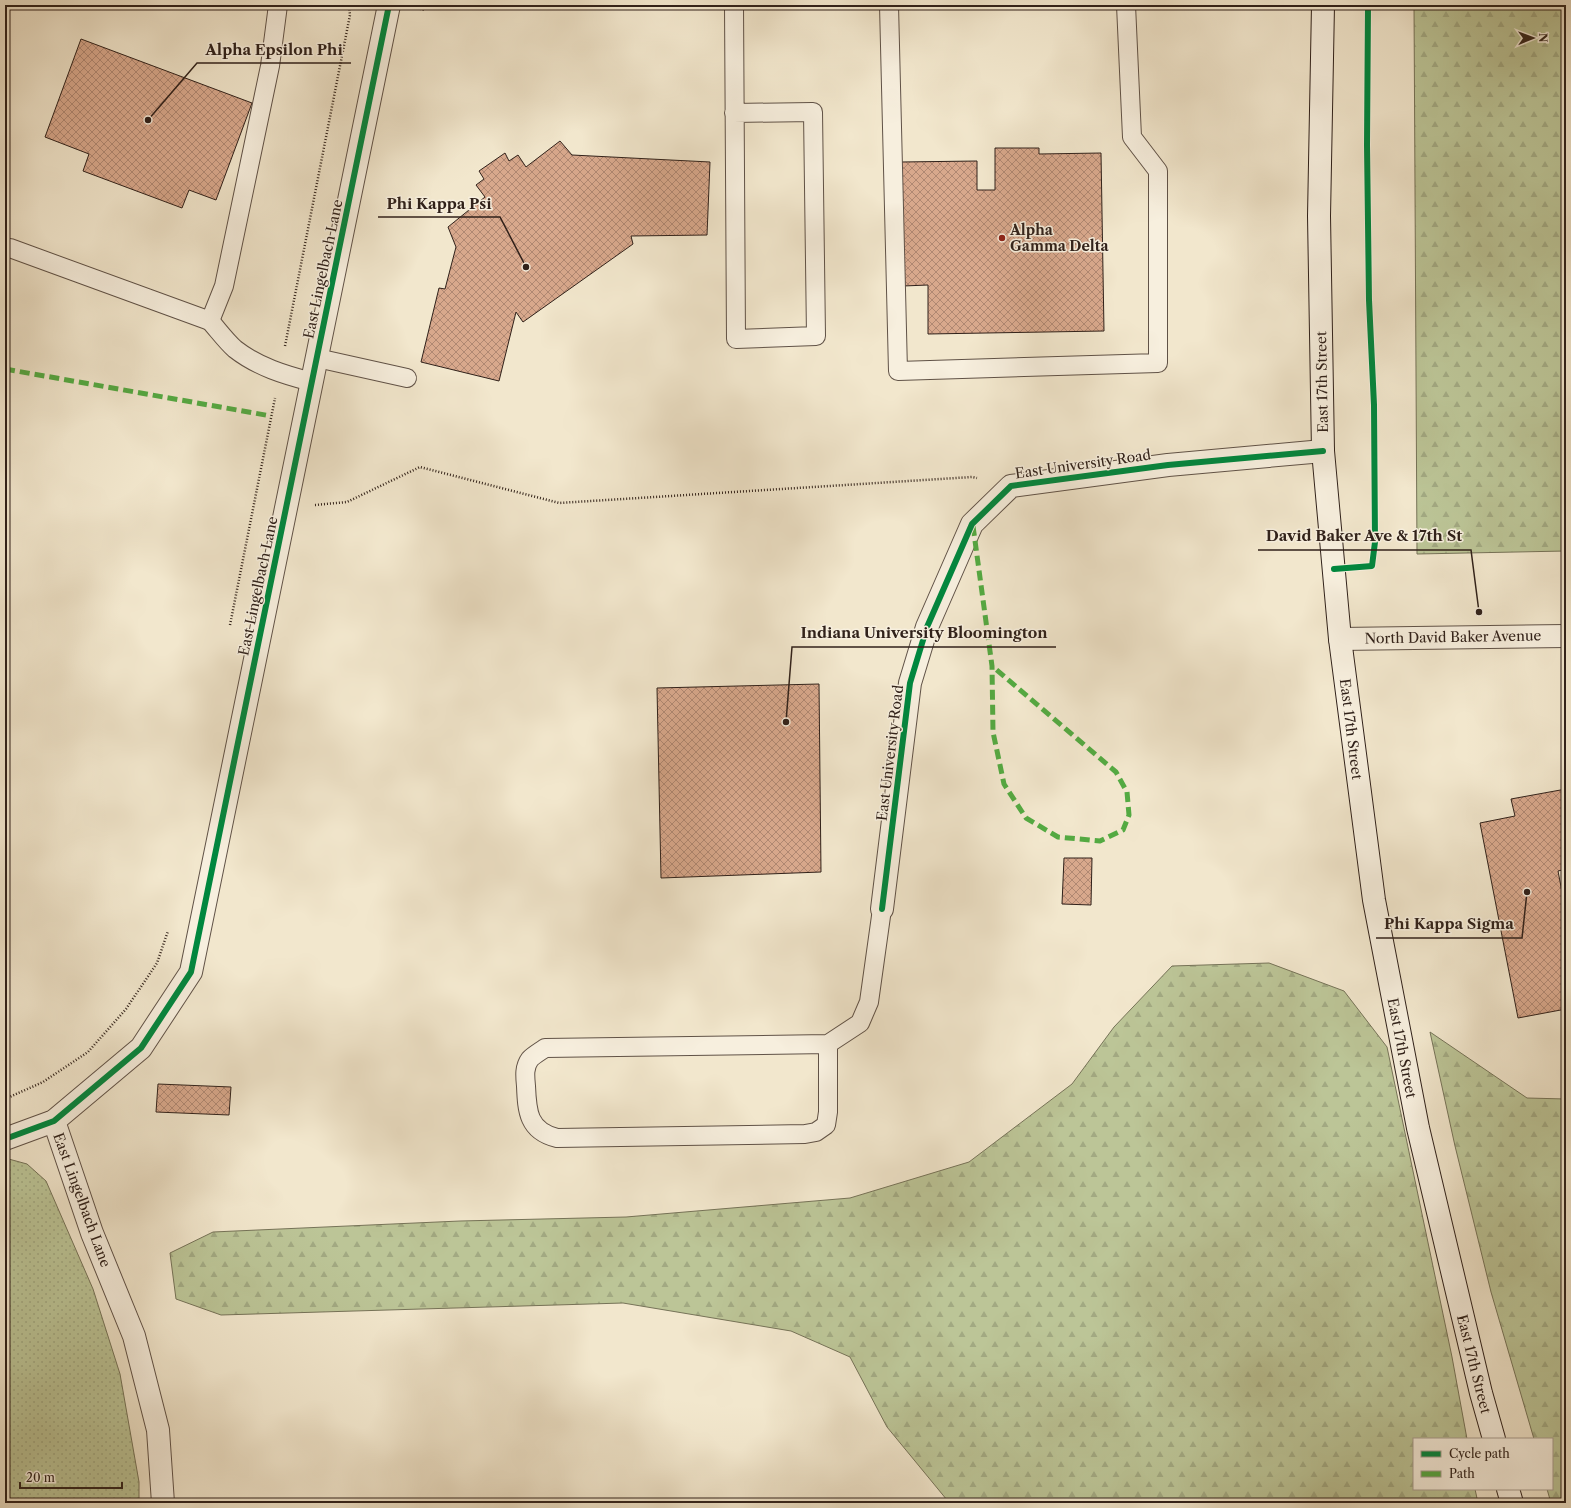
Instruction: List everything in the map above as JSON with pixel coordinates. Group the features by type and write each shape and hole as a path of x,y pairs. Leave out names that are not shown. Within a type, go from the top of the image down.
{"street":[{"name":"East Lingelbach Lane","path":"163,1503 158,1430 134,1336 92,1233 54,1121 141,1048 191,972 390,5"},
{"name":"East 17th Street","path":"1323,5 1320,216 1323,451 1340,639 1375,908 1418,1128 1481,1393 1494,1438"},
{"name":"East University Road","path":"882,909 910,683 927,626 972,524 1011,486 1168,465 1323,451"},
{"name":"North David Baker Avenue","path":"1340,639 1566,636"},
{"path":"5,1139 54,1121"},
{"path":"1508,1490 1512,1503"}],"lane":[{"path":"210,321 224,286 270,66 278,5"},
{"path":"734,5 734,112 736,339 816,336 813,112 734,112"},
{"path":"889,5 898,371 1158,363 1158,171 1132,137 1126,5"},
{"path":"10,248 210,321 234,348 251,360 280,373 312,382"},
{"path":"317,358 407,378"},
{"path":"828,1044 828,1112 826,1125 816,1132 797,1134 557,1138 546,1136 534,1126 528,1112 525,1070 530,1059 545,1048 828,1044 860,1023 869,1002 882,909"}],"path":[{"path":"229,632 350,16 349,5"},
{"path":"288,500 314,505 347,502 420,468 559,503 972,477 1011,486"},
{"path":"5,1099 43,1082 88,1052 126,1009 157,964 170,926"}],"green space":[{"path":"1414,5 1566,5 1566,551 1417,554"},
{"path":"1269,963 1344,991 1387,1047 1452,1357 1467,1438 1413,1438 1413,1490 1475,1490 1478,1503 957,1503 947,1500 887,1427 850,1357 791,1331 623,1303 221,1315 176,1299 170,1253 213,1232 460,1221 626,1217 850,1198 969,1162 1072,1084 1114,1027 1172,966"},
{"path":"1430,1032 1527,1098 1566,1099 1566,1503 1551,1503 1547,1490 1553,1490 1553,1438 1534,1438 1491,1292 1455,1146"},
{"path":"5,1158 27,1164 46,1181 93,1289 120,1374 139,1482 139,1503 5,1503"}],"building":[{"path":"81,39 252,103 216,200 189,190 182,208 83,171 89,154 45,137"},
{"path":"560,141 572,155 710,162 707,235 631,236 633,244 523,322 516,312 499,381 421,362 439,288 445,289 456,247 448,227 485,197 476,185 484,179 479,171 505,153 509,161 518,155 526,167"},
{"name":"Alpha Gamma Delta","path":"995,148 1039,148 1039,154 1101,153 1104,331 928,334 928,285 903,286 901,162 977,161 977,190 995,190"},
{"path":"819,684 821,872 661,878 657,688"},
{"path":"1566,789 1566,869 1558,871 1566,913 1566,1009 1518,1018 1480,823 1515,816 1511,799"},
{"path":"1064,858 1092,858 1091,905 1062,904"},
{"path":"158,1084 231,1087 229,1115 156,1112"}],"marked path":[{"path":"5,369 271,416"},
{"path":"973,526 992,666 993,732 1004,784 1026,818 1058,837 1100,841 1123,830 1129,815 1127,792 1116,772 992,666"}],"cycle path":[{"path":"5,1139 54,1121 141,1048 191,972 389,5"},
{"path":"1334,569 1372,566 1375,542 1374,405 1369,300 1367,145 1368,5"},
{"path":"882,909 910,683 927,627 972,524 1011,486 1168,465 1323,451"}],"place":[{"name":"Alpha Epsilon Phi","path":"148,120"},
{"name":"Alpha Gamma Delta","path":"1002,238"},
{"name":"Phi Kappa Psi","path":"526,267"},
{"name":"David Baker Ave & 17th St","path":"1479,612"},
{"name":"Indiana University Bloomington","path":"786,722"},
{"name":"Phi Kappa Sigma","path":"1527,892"}]}
